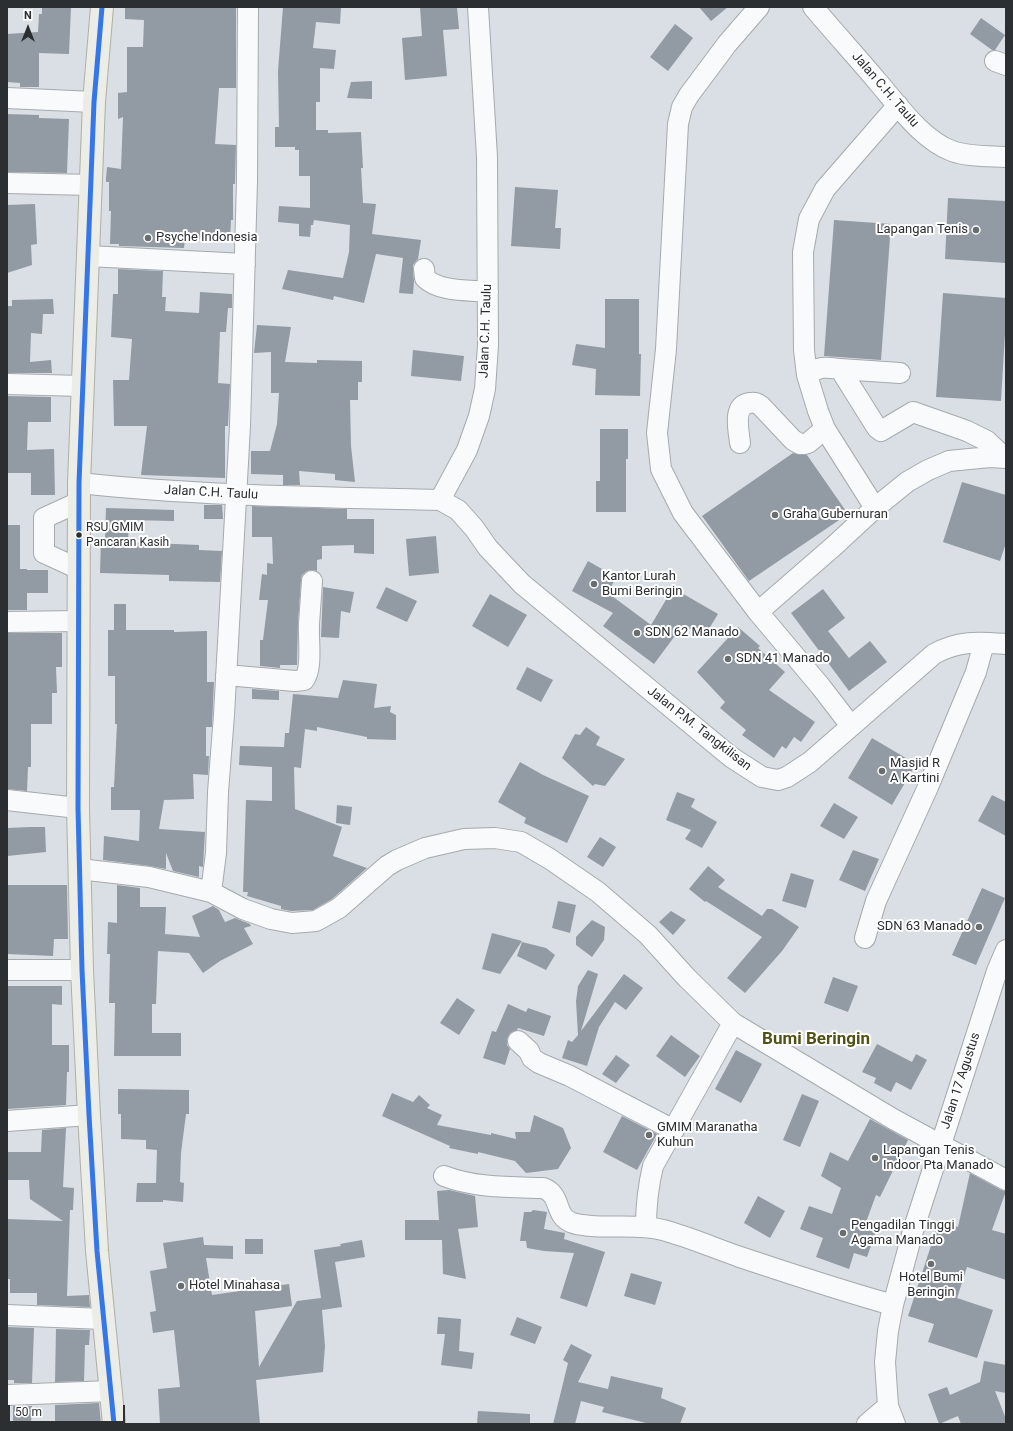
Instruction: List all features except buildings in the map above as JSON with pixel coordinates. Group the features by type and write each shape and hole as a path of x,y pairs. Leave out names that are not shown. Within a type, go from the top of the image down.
{"main road":[{"path":"102,7 94,102 82,386 79,493 78,808 82,970 89,1115 97,1250 114,1424"}],"street":[{"path":"211,892 216,853 218,792 237,494 245,264 248,7"},
{"name":"Jalan C.H. Taulu","path":"79,493 143,490 440,500 467,450 479,416 484,389 488,345 487,157 478,7"},
{"path":"759,7 728,44 689,95 682,107 678,124 666,349 657,434 660,469 683,513 758,612 821,687 851,726"},
{"name":"Jalan C.H. Taulu","path":"813,7 898,105 931,139 952,151 1006,157"},
{"path":"7,98 94,102"},
{"path":"875,508 825,429 807,375 804,350 803,252 810,219 825,189 898,105"},
{"path":"7,183 91,185"},
{"path":"88,256 245,264"},
{"path":"424,269 425,278 430,283 457,289 488,292"},
{"path":"807,375 818,368 828,367 900,373"},
{"path":"840,368 877,428 881,431 912,412 967,431 987,442 1005,458"},
{"path":"7,384 82,386"},
{"path":"740,443 738,415 741,407 749,403 756,403 762,406 793,440 800,444 808,443 825,429"},
{"path":"758,612 875,508 907,482 928,470 949,461 990,457 1005,458"},
{"path":"79,493 44,518 44,553 79,569"},
{"name":"Jalan P.M. Tangkilisan","path":"440,500 458,510 474,528 488,548 522,584 731,757 762,777 778,780 787,777 810,762 934,654 945,648 959,643 1006,644"},
{"path":"226,675 295,681 304,680 309,667 309,624 312,581"},
{"path":"7,622 79,621"},
{"path":"865,938 876,901 928,787 976,672 984,643"},
{"path":"7,800 78,808"},
{"path":"79,869 149,877 211,892 243,909 271,919 292,924 316,921 339,908 387,866 425,848 464,839 495,838 521,842 550,859 598,892 648,935 733,1023 830,1082 1006,1180"},
{"name":"Jalan 17 Agustus","path":"891,1415 885,1362 888,1331 893,1305 913,1231 997,971 1006,950"},
{"path":"7,970 82,970"},
{"path":"646,1226 646,1201 653,1166 733,1023"},
{"path":"518,1041 529,1051 532,1058 539,1062 570,1076 674,1130"},
{"path":"7,1120 89,1115"},
{"path":"444,1176 470,1183 543,1188 550,1191 556,1199 558,1210 567,1221 574,1224 607,1227 646,1226 678,1234 739,1257 893,1305"},
{"path":"7,1315 103,1319"},
{"path":"7,1395 111,1390"},
{"path":"867,1424 891,1415"}],"transit line":[{"path":"102,7 94,102 79,483 78,808 82,970 89,1115 97,1251 114,1424"}],"place":[{"name":"Lapangan Tenis","path":"976,230"},
{"name":"Psyche Indonesia","path":"148,238"},
{"name":"Graha Gubernuran","path":"775,515"},
{"name":"RSU GMIM Pancaran Kasih","path":"79,535"},
{"name":"Kantor Lurah Bumi Beringin","path":"594,584"},
{"name":"SDN 62 Manado","path":"637,633"},
{"name":"SDN 41 Manado","path":"728,659"},
{"name":"Masjid R A Kartini","path":"882,771"},
{"name":"SDN 63 Manado","path":"979,927"},
{"name":"GMIM Maranatha Kuhun","path":"649,1135"},
{"name":"Lapangan Tenis Indoor Pta Manado","path":"875,1158"},
{"name":"Pengadilan Tinggi Agama Manado","path":"843,1233"},
{"name":"Hotel Bumi Beringin","path":"931,1264"},
{"name":"Hotel Minahasa","path":"181,1286"}],"district":[{"name":"Bumi Beringin","path":"816,1040"}]}
